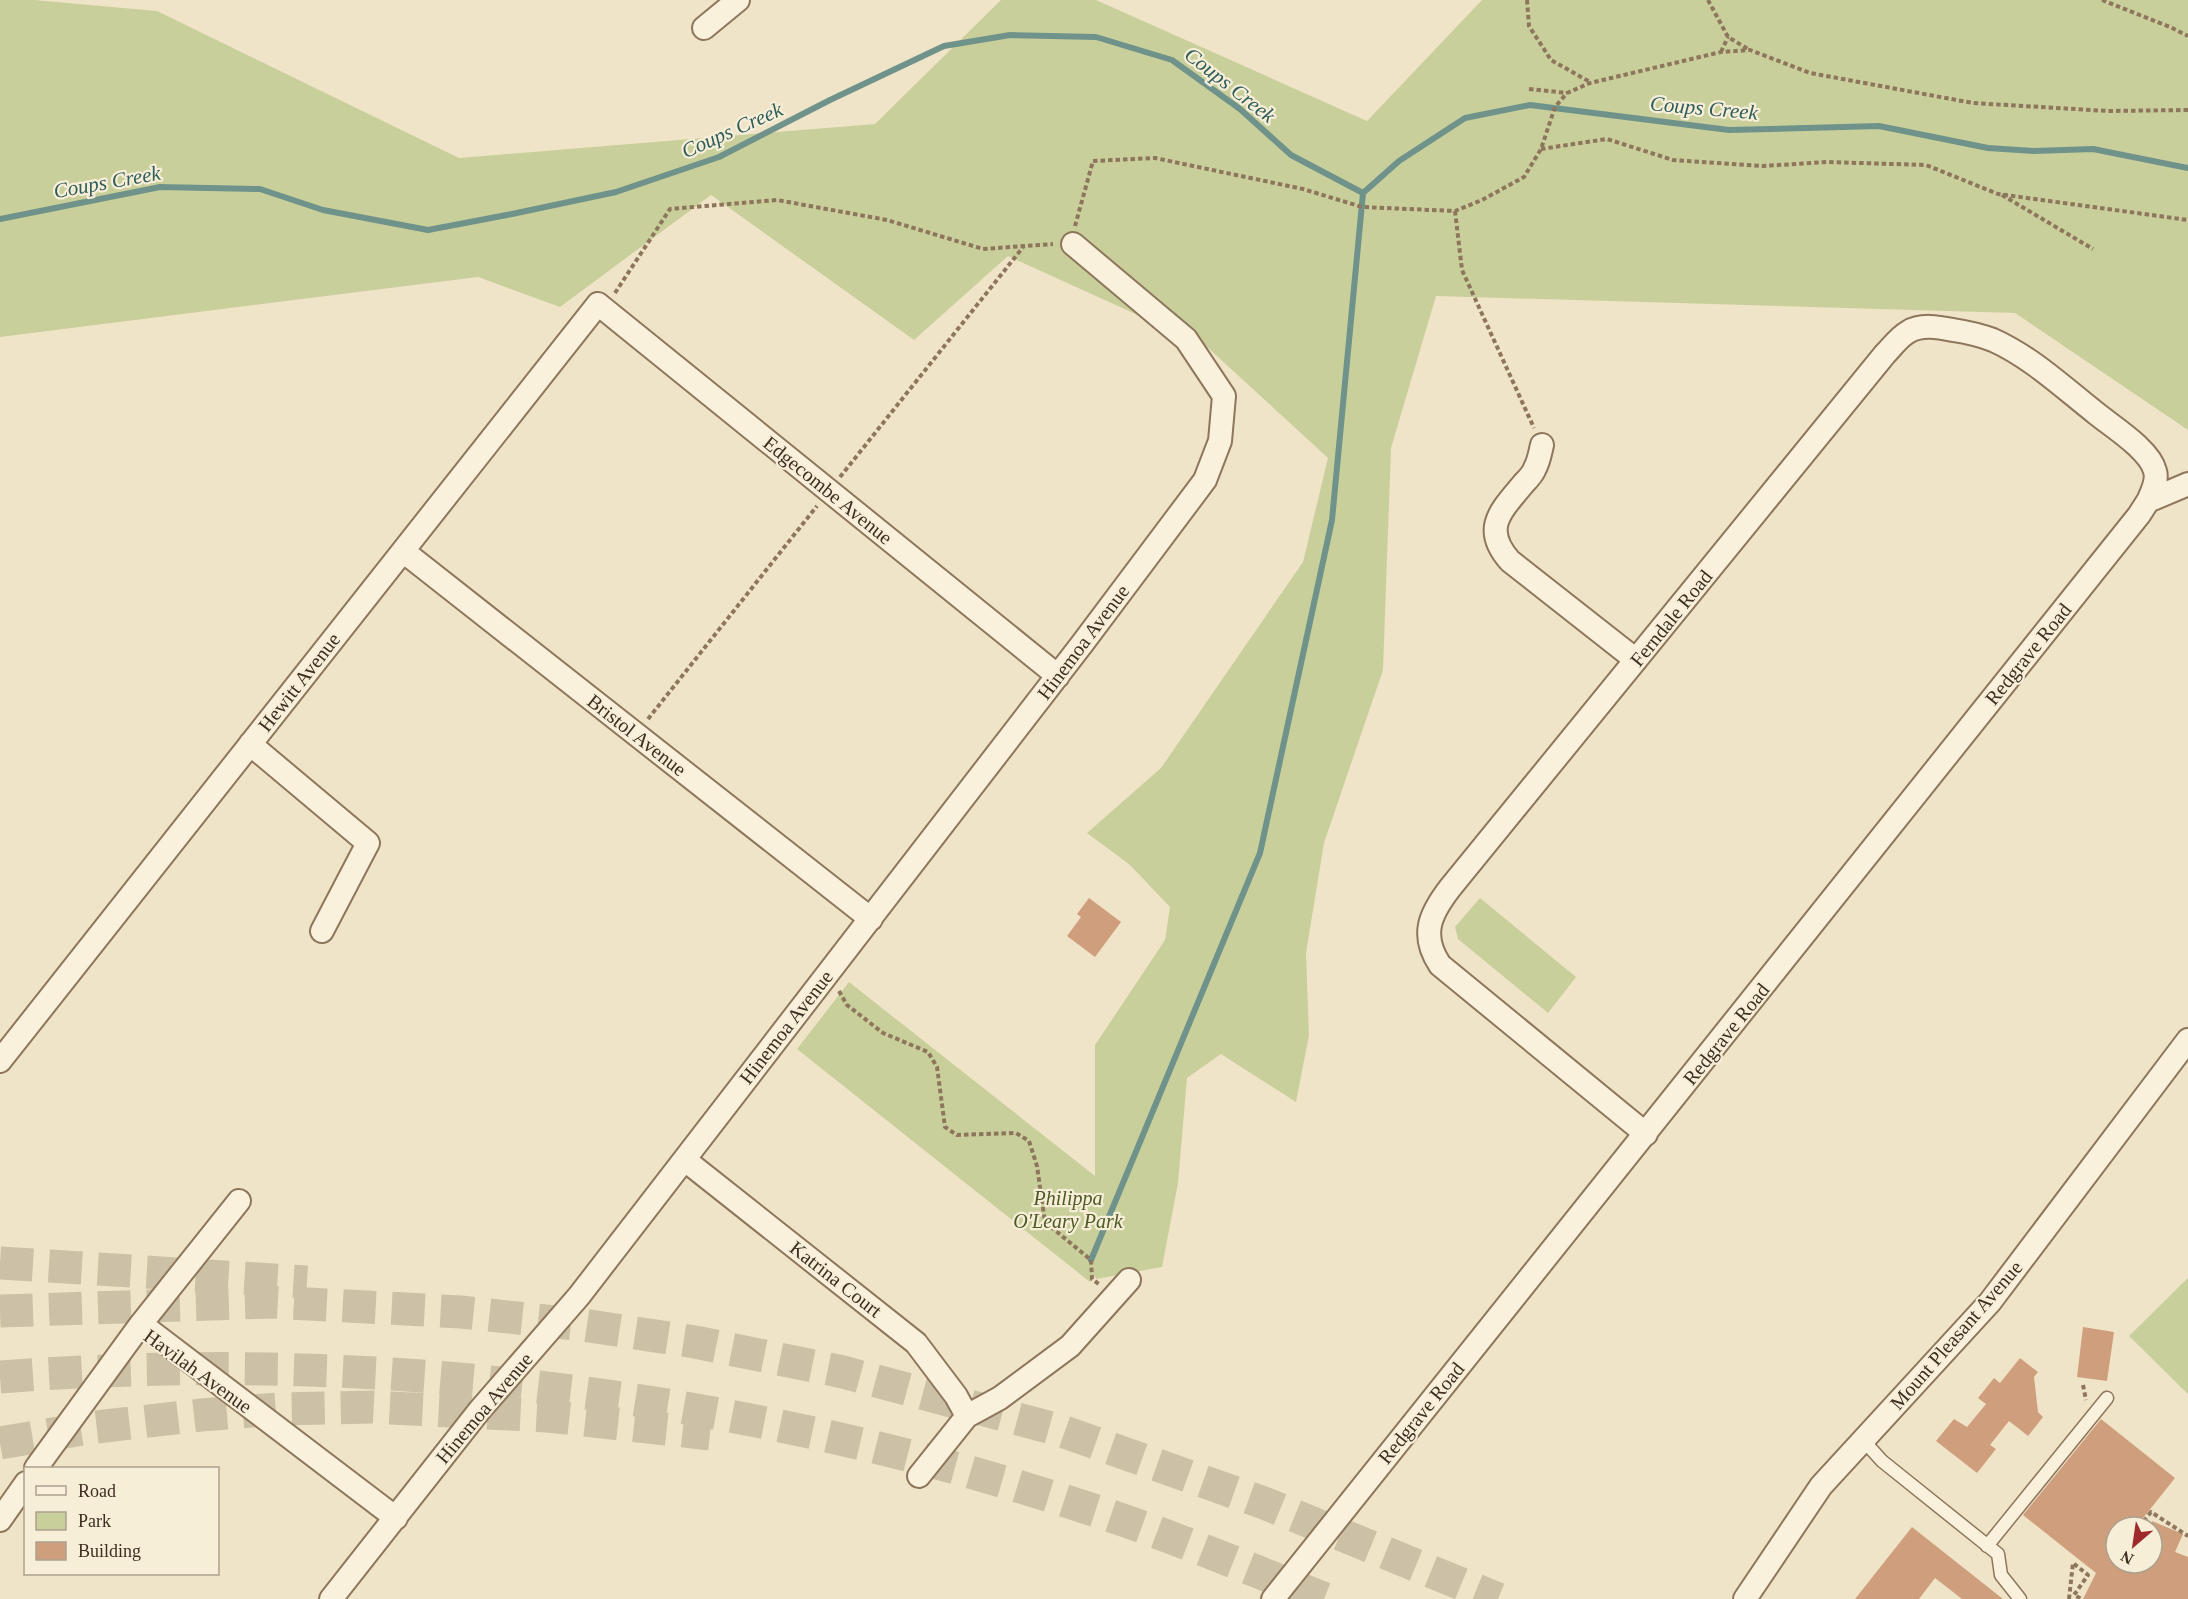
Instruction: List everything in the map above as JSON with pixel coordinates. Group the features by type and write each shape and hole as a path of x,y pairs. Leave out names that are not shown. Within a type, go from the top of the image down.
{"street":[{"path":"704,28 738,0"},
{"name":"Hinemoa Avenue","path":"331,1599 479,1411 579,1296 1058,676 1205,480 1220,441 1224,396 1186,339 1073,244"},
{"name":"Hewitt Avenue","path":"0,1061 598,304"},
{"name":"Edgecombe Avenue","path":"598,304 1058,676"},
{"name":"Ferndale Road","path":"1646,1134 1440,965 1430,951 1428,935 1431,919 1438,903 1885,354 1909,332 1922,327 1940,328 1991,339 2014,351 2041,370 2133,443 2148,458 2155,471 2155,485 2148,501"},
{"path":"1542,445 1535,470 1502,509 1496,522 1495,535 1501,550 1510,561 1636,660"},
{"path":"2148,501 2188,484"},
{"name":"Redgrave Road","path":"1273,1599 1439,1389 1646,1134 2148,501"},
{"name":"Bristol Avenue","path":"402,551 871,919"},
{"path":"250,744 368,843 322,931"},
{"name":"Mount Pleasant Avenue","path":"1745,1599 1821,1486 1990,1302 2188,1040"},
{"name":"Katrina Court","path":"685,1160 916,1343 956,1396 968,1416"},
{"path":"141,1324 239,1201"},
{"path":"919,1476 968,1416 1000,1398 1070,1346 1129,1280"},
{"name":"Havilah Avenue","path":"37,1467 141,1324 396,1518"},
{"path":"0,1520 24,1486"}],"lane":[{"path":"1987,1546 2107,1398"},
{"path":"1863,1440 1882,1461 1998,1554 2001,1575 2020,1599"}],"path":[{"path":"1527,0 1529,26 1551,60 1590,83"},
{"path":"1708,0 1728,37 1750,50 1810,74 1973,103 2108,111 2188,110"},
{"path":"2102,0 2188,36"},
{"path":"1721,52 1728,37"},
{"path":"598,304 608,306 670,209 777,200 887,220 983,249 1073,244 1077,218 1093,161 1155,158 1303,189 1362,207 1455,211 1482,200 1524,177 1540,149 1555,107 1567,93 1590,83 1721,52 1750,50"},
{"path":"1529,89 1567,93"},
{"path":"1540,149 1607,139 1673,160 1763,166 1827,162 1926,165 1998,194 2093,249"},
{"path":"1998,194 2188,220"},
{"path":"1455,211 1462,270 1542,445"},
{"path":"828,973 847,1005 883,1033 928,1052 937,1067 945,1127 957,1135 1016,1133 1029,1141 1037,1166 1045,1222 1091,1260"},
{"path":"2164,1520 2188,1536"},
{"path":"2069,1599 2073,1563 2088,1575 2074,1595 2082,1599"}],"green space":[{"name":"Philippa O'Leary Park","path":"0,0 34,0 157,11 459,158 875,124 1001,0 1096,0 1367,121 1482,0 2188,0 2188,430 2015,313 1436,296 1391,448 1383,670 1324,843 1306,953 1309,1035 1296,1102 1221,1054 1187,1078 1178,1183 1162,1267 1096,1279 1095,1276 1090,1282 797,1049 849,982 1095,1176 1095,1045 1165,940 1170,907 1130,865 1087,833 1161,768 1303,562 1328,458 1206,346 1008,256 914,340 711,195 560,307 478,277 0,337"},
{"path":"1480,898 1576,977 1548,1013 1458,939 1455,927"},
{"path":"2188,1278 2188,1394 2129,1336"}],"building":[{"path":"1089,898 1121,922 1095,957 1067,936 1081,917 1077,914"},
{"path":"2083,1327 2114,1332 2107,1381 2077,1377"},
{"path":"2020,1358 2038,1372 2034,1377 2038,1412 2043,1417 2028,1436 2009,1421 1990,1445 1996,1449 1977,1473 1936,1441 1954,1419 1967,1427 1986,1404 1978,1398 1994,1378 2000,1383"},
{"path":"2101,1419 2175,1478 2146,1515 2104,1515 2104,1575 2164,1575 2164,1526 2183,1534 2175,1552 2188,1557 2188,1599 2083,1599 2096,1573 2023,1515"},
{"path":"1912,1527 2003,1599 1962,1599 1935,1578 1919,1599 1855,1599"}],"waterway":[{"name":"Coups Creek","path":"0,219 160,187 260,189 323,210 428,230 616,192 719,157 830,100 944,46 1010,35 1096,37 1172,60 1240,109 1291,155 1363,193 1399,161 1465,118 1530,105 1729,130 1879,126 1988,148 2034,151 2093,149 2188,168"},
{"path":"1091,1260 1260,853 1332,520 1363,193"}],"tunnel":[{"path":"0,1263 307,1282"},
{"path":"0,1311 271,1302 461,1312 583,1325 695,1342 843,1372 1059,1430 1264,1503 1498,1599"},
{"path":"0,1377 141,1370 281,1369 422,1376 561,1390 700,1411 837,1438 974,1473 1136,1525 1325,1599"},
{"path":"0,1443 88,1428 201,1415 277,1409 372,1407 548,1416 710,1434"}]}
